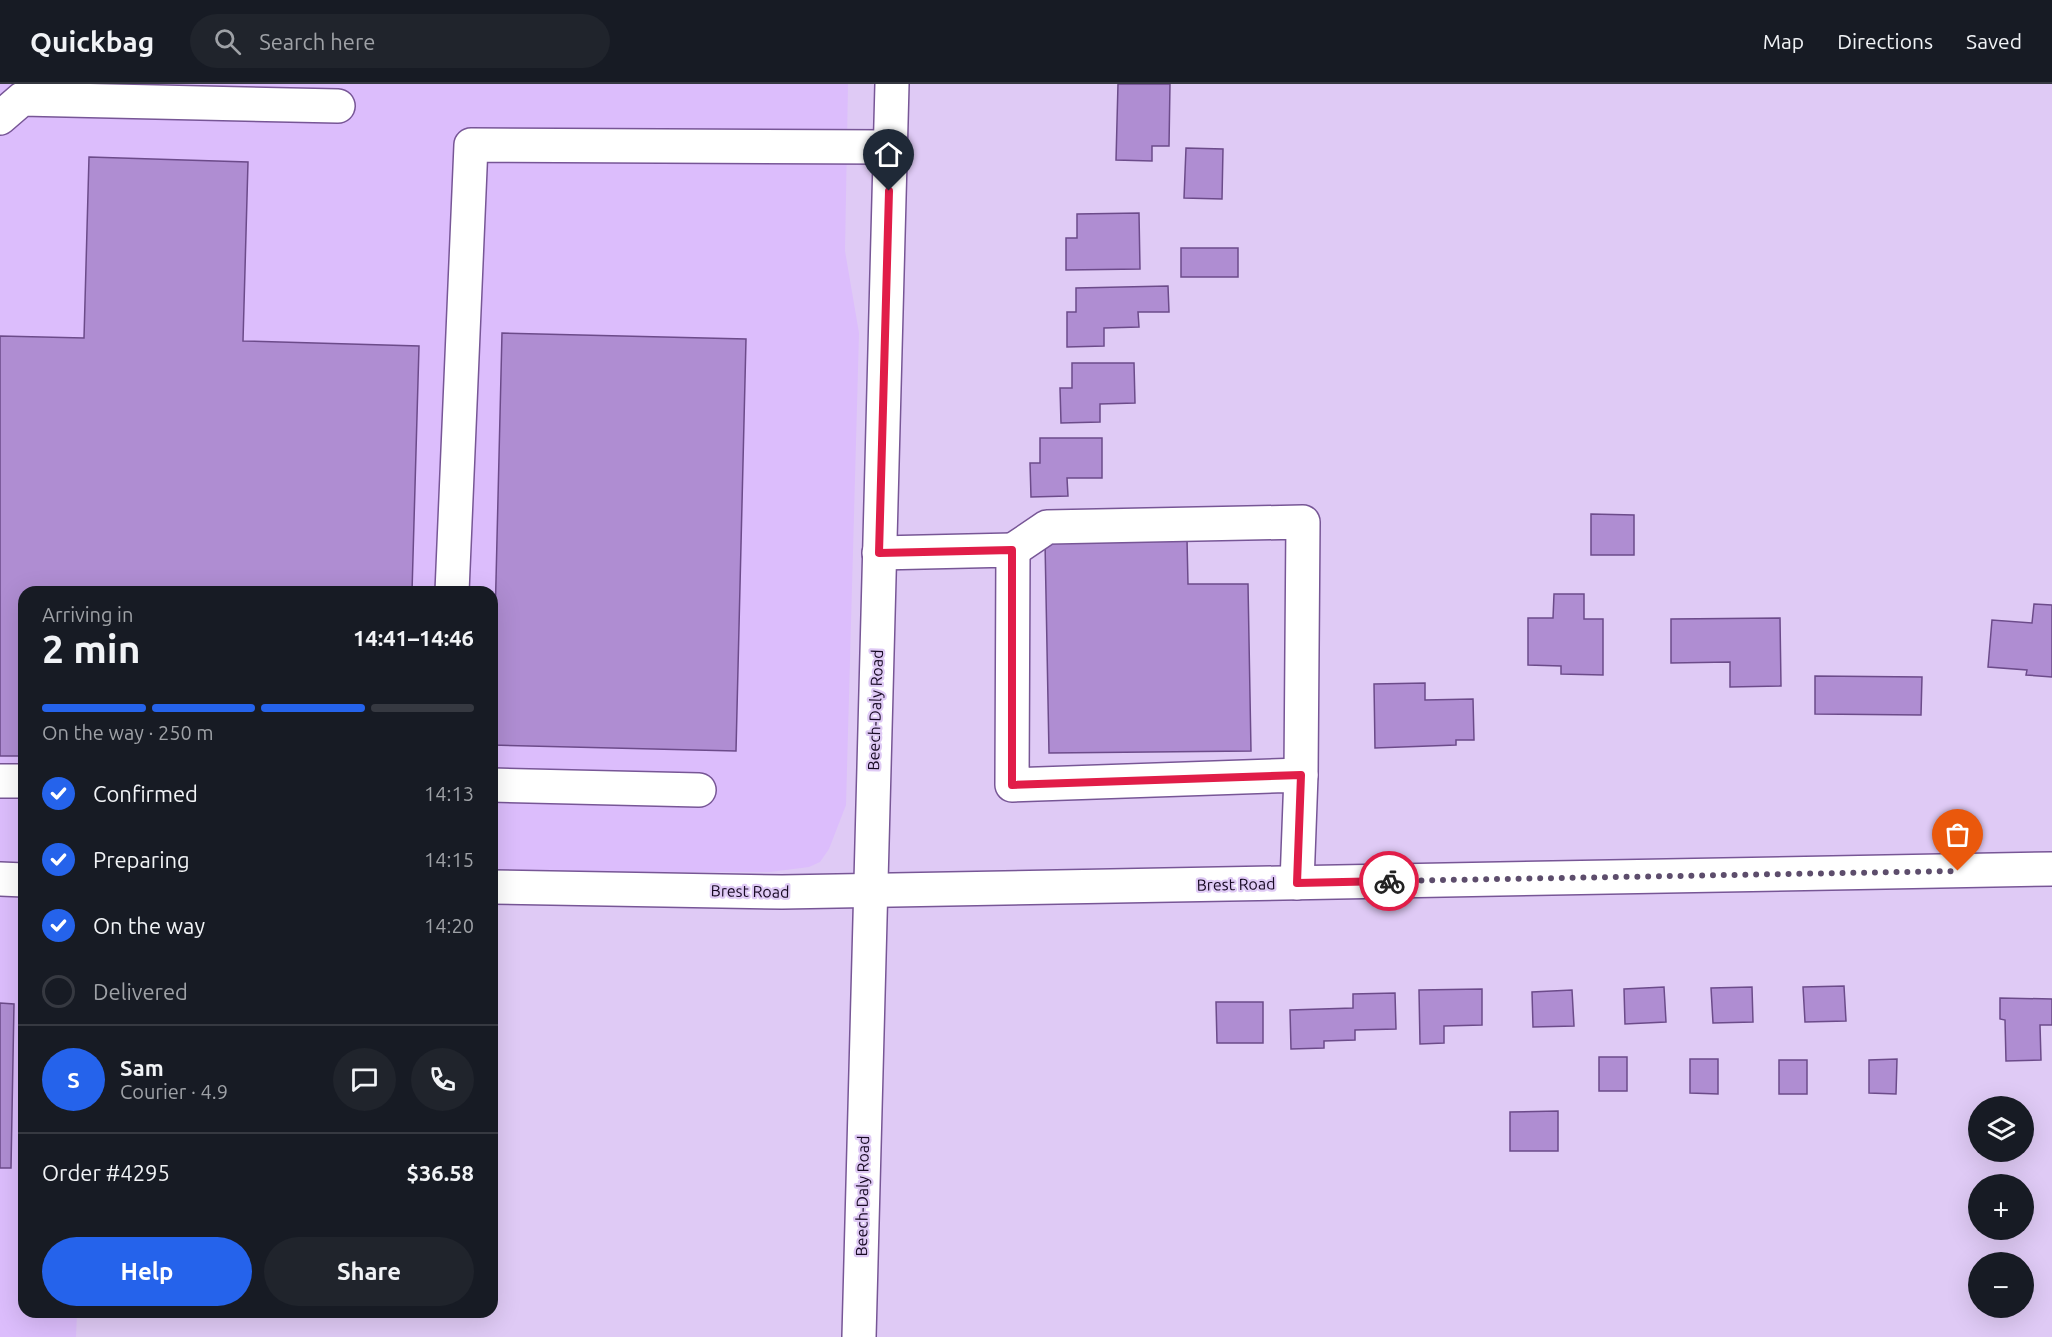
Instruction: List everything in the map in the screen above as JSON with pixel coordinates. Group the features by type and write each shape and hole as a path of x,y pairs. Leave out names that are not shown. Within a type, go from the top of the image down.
{"street":[{"name":"Beech-Daly Road","path":"859,1337 892,84"},
{"path":"0,118 22,99 339,105"},
{"path":"452,586 471,145 890,147"},
{"path":"879,553 1012,550 1047,527 1302,522 1301,775 1297,883"},
{"path":"1012,550 1012,785 1301,775"},
{"path":"0,781 18,781"},
{"path":"498,785 699,790"},
{"name":"Brest Road","path":"498,887 782,892 870,891 2052,869"},
{"path":"0,879 18,880"}],"shaded area":[{"path":"0,84 848,84 845,251 859,333 846,805 829,849 820,862 809,867 770,872 498,872 498,586 18,586 18,1318 77,1318 76,1337 0,1337"}],"building":[{"path":"1118,84 1170,84 1169,146 1152,146 1152,161 1116,160"},
{"path":"1186,148 1223,149 1222,199 1184,198"},
{"path":"89,157 248,162 243,341 419,346 412,586 18,586 18,756 0,756 0,336 84,338"},
{"path":"1139,213 1140,269 1066,270 1066,238 1077,238 1077,214"},
{"path":"1181,248 1238,248 1238,277 1181,277"},
{"path":"1168,286 1169,312 1138,312 1139,327 1104,328 1104,346 1067,347 1067,312 1076,312 1076,288"},
{"path":"502,333 746,339 736,751 498,745 498,586 496,586"},
{"path":"1072,363 1134,363 1135,403 1100,404 1100,422 1061,423 1060,388 1072,388"},
{"path":"1040,438 1102,438 1102,478 1067,478 1068,496 1031,497 1030,463 1040,463"},
{"path":"1591,514 1634,515 1634,555 1591,555"},
{"path":"1187,539 1188,584 1248,584 1251,751 1049,753 1045,542"},
{"path":"1554,594 1584,594 1584,619 1603,619 1603,675 1561,674 1561,666 1528,665 1528,618 1553,618"},
{"path":"2034,604 2052,605 2052,677 2026,675 2027,670 1988,667 1992,620 2032,623"},
{"path":"1780,618 1781,686 1730,687 1730,662 1671,663 1671,619"},
{"path":"1815,676 1922,677 1921,715 1815,714"},
{"path":"1425,683 1425,700 1473,699 1474,740 1456,740 1456,745 1375,748 1374,684"},
{"path":"1844,986 1846,1021 1805,1022 1803,987"},
{"path":"1664,987 1666,1022 1625,1024 1624,989"},
{"path":"1752,987 1753,1022 1713,1023 1711,988"},
{"path":"1482,989 1482,1025 1444,1026 1444,1043 1420,1044 1419,990"},
{"path":"1572,990 1574,1026 1533,1027 1532,992"},
{"path":"1395,993 1396,1029 1355,1030 1355,1040 1324,1041 1324,1048 1291,1049 1290,1010 1353,1008 1353,994"},
{"path":"2000,998 2052,999 2052,1025 2040,1025 2041,1060 2006,1061 2005,1020 2000,1019"},
{"path":"1216,1002 1263,1002 1263,1043 1217,1043"},
{"path":"0,1003 14,1004 11,1168 0,1168"},
{"path":"1599,1057 1627,1057 1627,1091 1599,1091"},
{"path":"1690,1059 1718,1059 1718,1094 1690,1093"},
{"path":"1897,1059 1896,1094 1869,1093 1869,1060"},
{"path":"1779,1060 1807,1060 1807,1094 1779,1094"},
{"path":"1558,1111 1558,1151 1510,1151 1510,1112"}],"way so far":[{"path":"1389,881 1958,871"}],"route":[{"path":"889,191 879,553 1012,550 1012,785 1301,775 1297,883 1389,881"}]}
